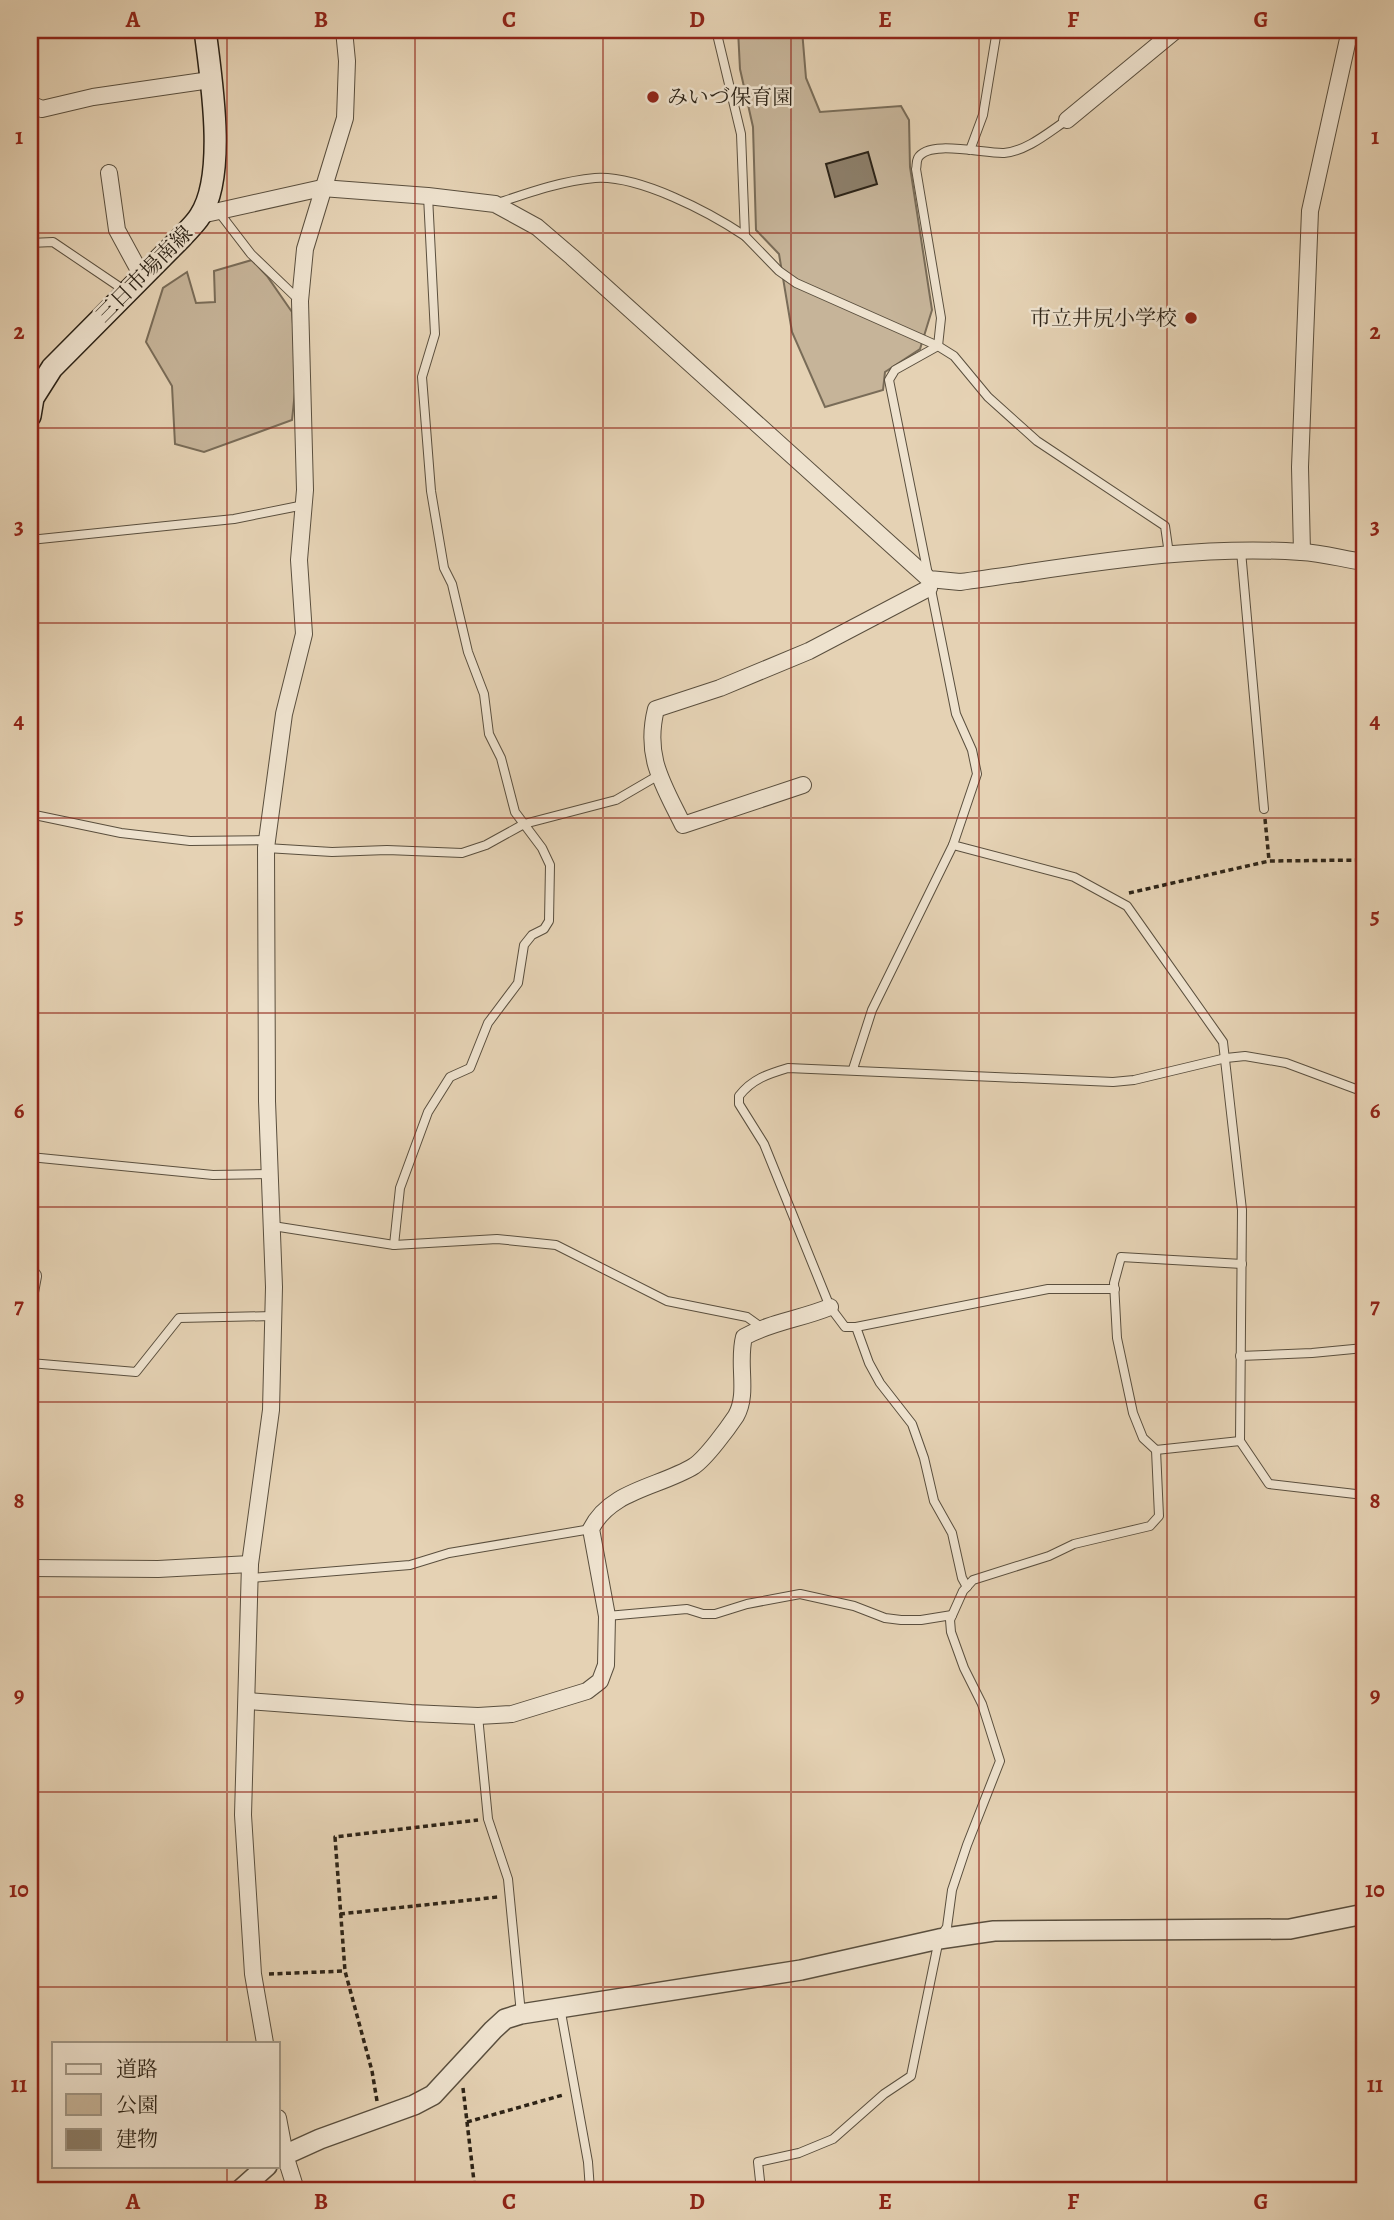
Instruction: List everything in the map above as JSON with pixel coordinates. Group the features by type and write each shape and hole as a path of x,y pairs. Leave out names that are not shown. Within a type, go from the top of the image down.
{"main road":[{"name":"三日市場南線","path":"31,403 51,368 182,237 210,213 215,153 205,30"}],"street":[{"path":"265,2042 253,1974 243,1815 250,1571 271,1410 273,1226 267,1101 266,844 284,714 304,634 299,560 304,505 300,301 305,249 345,118 347,61 344,30"},
{"path":"1067,120 1176,30"},
{"path":"1302,552 1300,467 1310,211 1350,30"},
{"path":"30,104 42,109 93,97 211,80"},
{"path":"109,173 117,230 134,284"},
{"path":"210,213 322,188 495,204 537,227 572,257 929,583"},
{"path":"803,785 683,825 659,775 651,730 656,709 720,688 808,651 929,583 960,582 1169,554 1302,552 1364,562"},
{"path":"30,1276 33,1276 30,1292"},
{"path":"248,1701 478,1716 512,1714 587,1690 600,1681 606,1665 607,1616 591,1529 597,1517 613,1502 676,1476 697,1464 736,1415 743,1395 740,1352 744,1337 761,1327 810,1315 830,1307"},
{"path":"30,1568 250,1571"},
{"path":"296,2190 281,2156 414,2105 433,2095 505,2020 521,2014 801,1970 939,1939 994,1931 1290,1929 1364,1914"},
{"path":"240,2190 265,2168"}],"lane":[{"path":"716,30 741,134 745,236"},
{"path":"970,150 983,115 997,30"},
{"path":"938,346 941,318 916,169 918,159 925,152 938,148 1005,153 1026,146 1067,120"},
{"path":"495,204 556,185 596,178 612,179 665,193 716,216 745,236 779,271 796,283 938,346 954,356 988,397 1037,441 1165,526 1169,554"},
{"path":"394,1245 400,1188 428,1112 450,1077 470,1068 488,1023 518,983 524,946 532,935 544,929 550,920 550,865 542,848 515,812 501,758 489,734 484,694 468,652 452,584 444,568 431,491 422,377 435,334 428,196"},
{"path":"210,213 300,301"},
{"path":"30,243 53,242 134,284"},
{"path":"853,1069 872,1010 953,845 977,774 972,750 956,714 889,380 895,370 938,346"},
{"path":"30,540 234,519 304,505"},
{"path":"1241,551 1264,809"},
{"path":"30,814 121,833 190,841 266,844 332,852 387,850 462,853 486,845 524,824 616,800 659,775"},
{"path":"953,845 1074,877 1127,906 1223,1042 1241,1210 1240,1441 1269,1484 1364,1495"},
{"path":"1115,1289 1048,1289 856,1328 845,1327 830,1307 764,1144 739,1104 739,1096 747,1086 764,1075 788,1068 1113,1082 1245,1056 1286,1063 1364,1092"},
{"path":"30,1157 213,1175 270,1174"},
{"path":"273,1226 394,1245 496,1239 556,1245 667,1301 747,1317 761,1327"},
{"path":"761,2190 758,2162 799,2153 833,2139 884,2094 911,2076 939,1939 947,1927 952,1890 1000,1761 982,1704 964,1668 951,1632 950,1620 967,1587 973,1580 1049,1556 1074,1544 1150,1526 1159,1516 1156,1450 1143,1437 1133,1413 1117,1338 1115,1289 1121,1257 1242,1264"},
{"path":"30,1363 136,1372 179,1318 273,1316"},
{"path":"856,1328 880,1383 912,1424 924,1458 934,1501 952,1533 962,1578 967,1587"},
{"path":"1240,1356 1364,1348"},
{"path":"1156,1450 1240,1441"},
{"path":"250,1571 410,1565 449,1553 591,1529"},
{"path":"607,1616 687,1609 703,1614 715,1614 747,1604 800,1594 854,1605 885,1618 901,1620 952,1615"},
{"path":"478,1716 488,1819 508,1880 521,2014"},
{"path":"559,2006 588,2162 590,2190"}],"path":[{"path":"1264,809 1269,861"},
{"path":"1111,898 1269,861 1364,860"},
{"path":"380,2117 372,2071 345,1971 335,1837 488,1819"},
{"path":"340,1914 510,1895"},
{"path":"253,1974 345,1971"},
{"path":"460,2067 475,2190"},
{"path":"467,2122 575,2092"}],"green space":[{"path":"738,30 802,30 806,78 820,112 901,106 909,120 910,167 932,310 920,349 885,372 883,390 825,407 792,332 779,254 756,230 753,127 740,69"},
{"path":"252,260 267,276 292,312 297,372 292,420 204,452 175,444 172,386 146,342 163,288 187,272 196,303 215,302 214,271"}],"building":[{"path":"868,152 877,184 835,197 826,164"}],"place":[{"name":"みいづ保育園","path":"653,97"},
{"name":"市立井尻小学校","path":"1191,318"}]}
